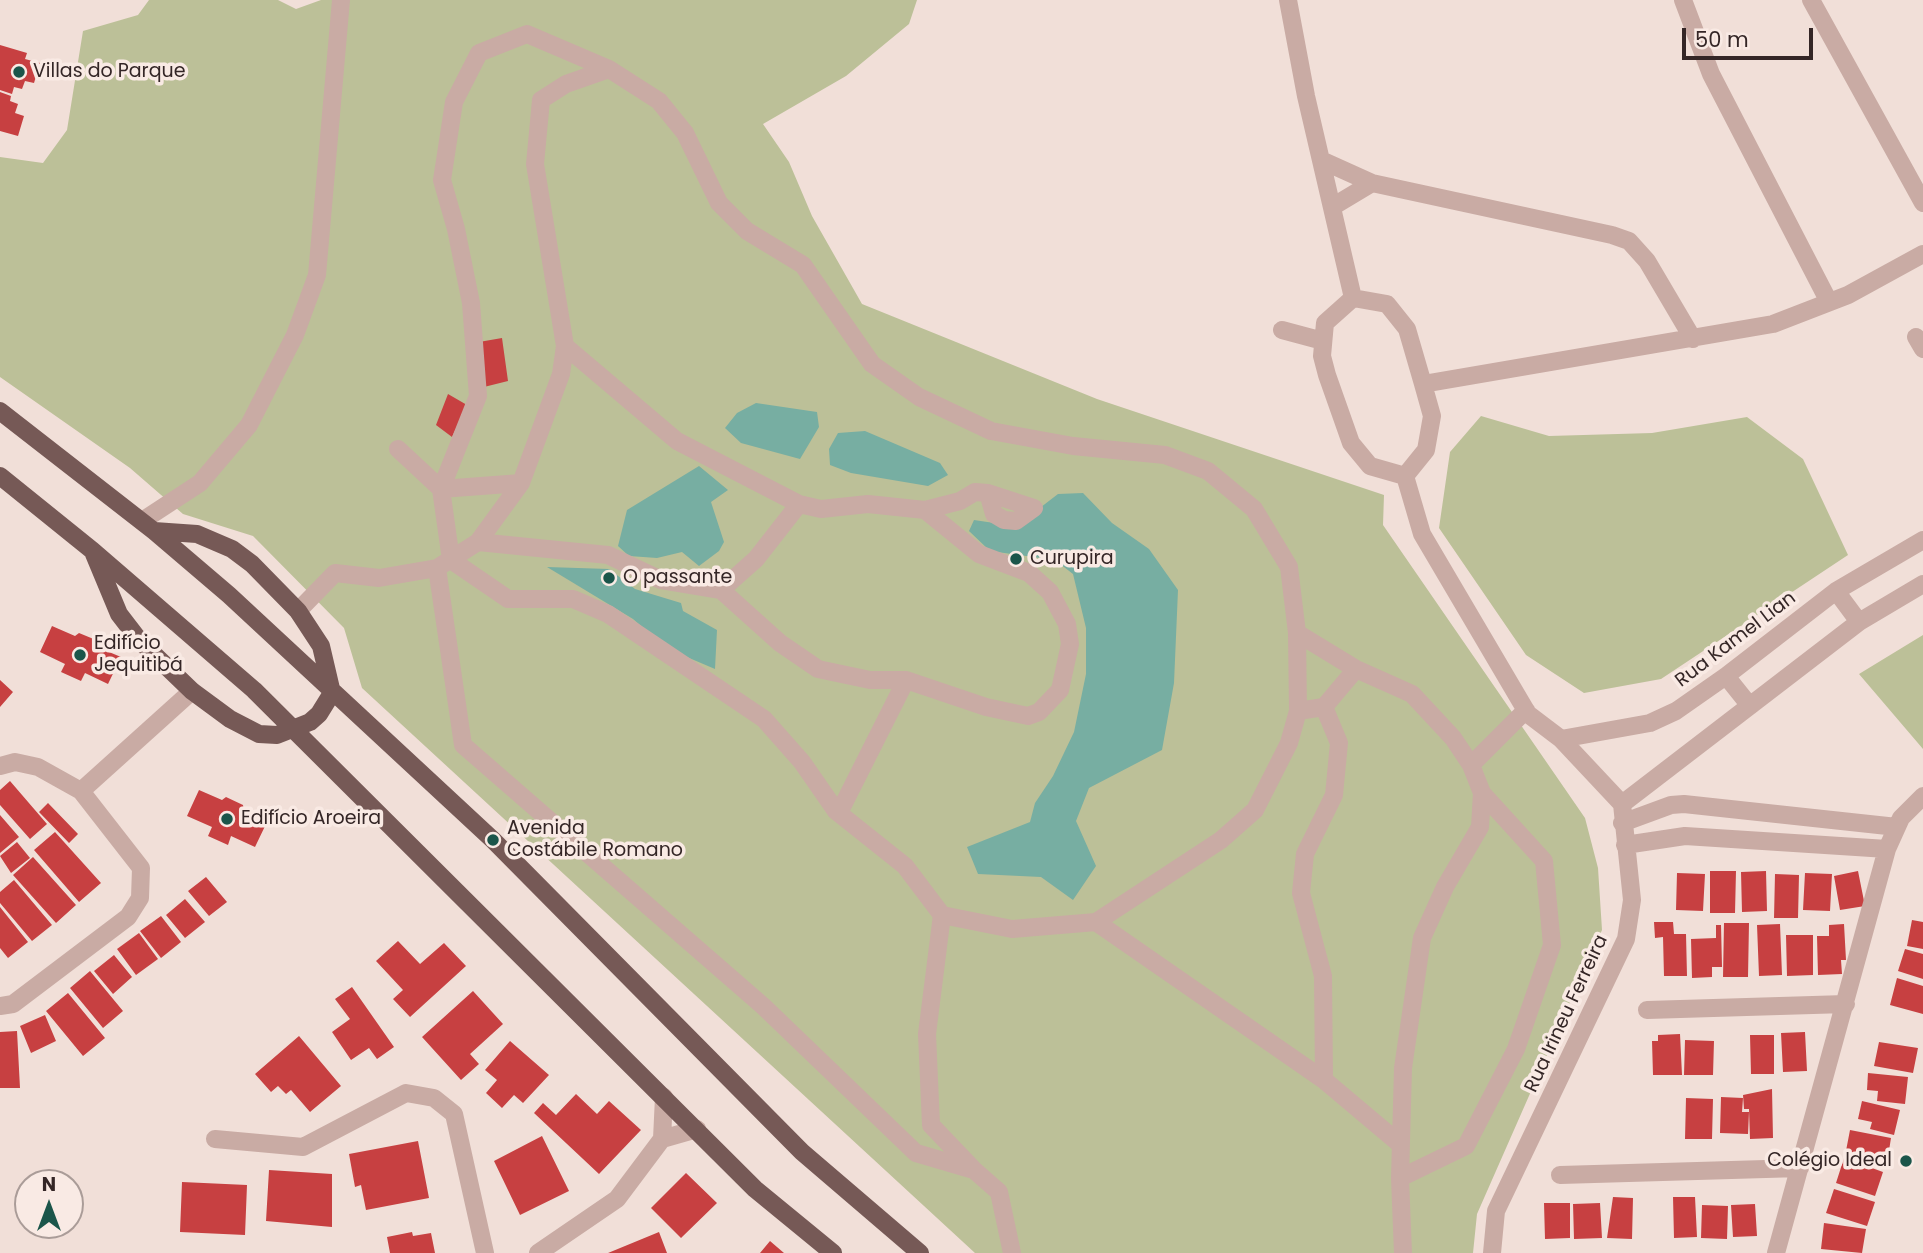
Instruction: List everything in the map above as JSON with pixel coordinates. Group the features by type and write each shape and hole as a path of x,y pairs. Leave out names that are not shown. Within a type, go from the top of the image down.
{"main road":[{"path":"2,411 148,526 229,595 493,841 802,1152 920,1253"},
{"path":"0,476 93,551 297,730 755,1189 833,1253"},
{"path":"93,551 119,614 139,640 192,691 230,719 259,734 277,735 297,730 319,714 332,693 321,646 298,611 252,564 232,549 197,534 148,526"}],"street":[{"path":"148,526 200,483 248,425 295,334 317,275 341,0"},
{"path":"1288,0 1353,298"},
{"path":"1683,0 1711,74 1829,302"},
{"path":"1811,0 1923,203"},
{"path":"444,564 508,599 573,599 608,614 764,719 802,762 839,813 905,866 943,915 1012,929 1096,922 1222,840 1255,810 1289,743 1298,711 1297,633 1289,567 1254,509 1208,471 1166,455 1073,446 991,431 919,397 872,364 803,265 747,231 719,203 685,133 659,101 609,69 527,34 479,53 454,102 442,180 456,229 471,303 478,396 441,489 444,564 463,745 763,1006 916,1153 974,1170"},
{"path":"298,611 335,573 379,578 444,564 478,542 521,483 561,374 565,346 535,164 541,100 566,84 609,69"},
{"path":"1321,160 1372,183 1612,235 1629,241 1647,261 1693,339"},
{"path":"1332,207 1372,183"},
{"path":"1423,384 1773,324 1829,302 1923,254"},
{"path":"1353,298 1325,323 1323,341 1327,375 1351,443 1370,466 1405,476"},
{"path":"1353,298 1387,304 1407,329 1432,416 1426,450 1405,476"},
{"path":"1282,330 1323,341"},
{"path":"565,346 677,440 799,504 821,509 868,504 925,510 960,501 975,492 988,493"},
{"path":"398,449 441,489 521,483"},
{"path":"1405,476 1422,534 1526,710 1561,739 1622,804 1859,622 1923,584"},
{"path":"721,590 757,559 799,504"},
{"path":"478,542 608,555 661,580 721,590 779,643 818,669 870,680 906,680 986,707 1028,716 1040,712 1060,690 1068,669 1070,644 1067,624 1050,592 1029,573 979,554 925,510"},
{"name":"Rua Kamel Lian","path":"1561,739 1650,723 1676,711 1836,591 1923,540"},
{"path":"1836,591 1859,622"},
{"path":"1297,633 1356,669 1412,694 1453,738 1471,765 1482,793 1544,861 1552,945 1516,1049 1466,1146 1400,1178"},
{"path":"1298,711 1324,707 1356,669"},
{"path":"1726,676 1750,706"},
{"path":"839,813 906,680"},
{"path":"81,791 192,691"},
{"path":"1324,707 1339,743 1334,795 1305,854 1301,893 1323,976 1324,1080"},
{"path":"1471,765 1526,710"},
{"path":"0,766 15,762 38,767 81,791 142,868 140,898 128,917 13,1004 0,1006"},
{"path":"1404,1253 1400,1178 1403,1068 1422,938 1445,887 1480,827 1482,793"},
{"path":"1776,1253 1887,849 1901,818 1923,796"},
{"name":"Rua Irineu Ferreira","path":"1492,1253 1496,1211 1626,939 1632,900 1622,804"},
{"path":"1622,823 1671,805 1897,827"},
{"path":"1728,841 1746,811"},
{"path":"1625,845 1685,836 1728,841 1887,849"},
{"path":"943,915 927,1034 931,1125 999,1192 1012,1253"},
{"path":"1096,922 1324,1080 1400,1144"},
{"path":"1647,1010 1846,1004"},
{"path":"215,1139 303,1147 406,1093 434,1098 454,1114 485,1253"},
{"path":"538,1253 617,1199 662,1139 664,1097"},
{"path":"662,1139 697,1129"},
{"path":"1560,1175 1800,1168"}],"green space":[{"path":"149,0 278,0 296,9 321,0 917,0 909,24 846,76 763,124 789,162 812,216 862,304 1097,399 1384,495 1383,525 1585,818 1598,868 1602,930 1477,1214 1473,1253 975,1253 362,688 344,628 253,536 183,514 130,468 0,377 0,157 43,163 67,130 83,31 138,15"},
{"path":"1481,416 1549,436 1652,433 1747,417 1803,459 1848,555 1661,679 1584,693 1526,655 1439,528 1450,452"},
{"path":"1923,635 1923,749 1859,674"}],"water":[{"path":"756,403 817,412 819,427 800,459 741,443 725,428 737,413"},
{"path":"865,431 940,463 948,475 928,486 851,473 830,465 829,449 838,433"},
{"path":"699,466 728,490 711,502 724,542 719,551 699,566 682,552 657,558 629,556 618,546 627,510"},
{"path":"1083,493 1112,523 1149,549 1178,590 1174,683 1162,750 1089,788 1076,821 1096,866 1073,900 1041,877 978,874 967,847 1030,822 1035,803 1053,776 1074,732 1086,674 1086,628 1073,574 1055,560 990,551 969,531 974,520 1021,527 1032,514 1058,494"},
{"path":"547,567 609,569 635,589 681,603 683,611 717,630 715,669 668,649 633,619"}],"building":[{"name":"Villas do Parque","path":"0,45 27,53 25,59 40,63 34,83 25,81 22,89 14,87 12,94 0,90"},
{"name":"Villas do Parque","path":"0,92 11,96 10,101 18,104 15,113 24,116 18,136 0,131"},
{"path":"502,338 508,381 484,387 479,342"},
{"path":"448,394 467,405 452,437 436,425"},
{"name":"Edifício Jequitibá","path":"52,626 75,636 79,633 96,640 97,647 121,657 108,684 85,673 81,681 61,672 65,664 40,652"},
{"path":"0,680 13,692 0,707"},
{"path":"10,781 47,824 30,839 0,805 0,790"},
{"name":"Edifício Aroeira","path":"199,790 243,805 244,811 267,822 255,847 231,836 228,845 208,836 212,827 187,816"},
{"path":"48,803 78,834 69,843 39,812"},
{"path":"0,815 19,837 0,853"},
{"path":"55,832 101,883 79,902 34,850"},
{"path":"17,842 30,858 11,873 0,856"},
{"path":"33,857 76,905 56,923 13,875"},
{"path":"1710,871 1736,871 1735,913 1710,913"},
{"path":"1766,871 1767,911 1742,912 1741,872"},
{"path":"1858,871 1865,906 1840,910 1834,876"},
{"path":"1677,873 1705,874 1703,911 1676,910"},
{"path":"1805,873 1832,874 1830,911 1803,910"},
{"path":"1775,874 1799,875 1798,918 1774,918"},
{"path":"206,877 227,902 209,916 188,891"},
{"path":"14,880 52,925 32,941 0,903 0,892"},
{"path":"185,899 205,922 185,938 166,915"},
{"path":"0,907 28,942 8,958 0,948"},
{"path":"161,916 181,942 161,958 140,931"},
{"path":"1912,920 1923,922 1923,949 1907,946"},
{"path":"1654,922 1673,922 1674,934 1686,934 1687,976 1664,976 1663,937 1655,938"},
{"path":"1724,923 1749,923 1748,977 1723,977"},
{"path":"1780,924 1782,975 1759,976 1757,925"},
{"path":"1844,924 1846,960 1841,960 1842,974 1818,975 1817,936 1829,936 1829,925"},
{"path":"1716,925 1721,925 1722,967 1712,967 1712,977 1692,978 1691,939 1716,938"},
{"path":"139,933 158,959 136,975 117,949"},
{"path":"1786,935 1813,935 1813,975 1787,976"},
{"path":"398,941 420,964 444,943 466,966 410,1017 393,999 403,990 376,961"},
{"path":"1905,949 1923,954 1923,979 1898,971"},
{"path":"114,955 132,977 113,994 94,971"},
{"path":"90,971 123,1011 103,1028 70,988"},
{"path":"1897,978 1923,986 1923,1014 1890,1005"},
{"path":"352,987 394,1047 377,1059 369,1048 351,1060 332,1032 350,1019 335,999"},
{"path":"473,991 503,1024 470,1054 479,1064 461,1080 422,1037"},
{"path":"68,993 105,1038 83,1056 46,1011"},
{"path":"45,1015 56,1041 31,1053 20,1026"},
{"path":"17,1031 20,1088 0,1088 0,1032"},
{"path":"1805,1032 1807,1071 1783,1072 1781,1033"},
{"path":"1680,1034 1682,1075 1653,1075 1652,1041 1658,1041 1658,1035"},
{"path":"1750,1035 1774,1035 1774,1074 1751,1074"},
{"path":"299,1036 341,1086 310,1112 291,1090 286,1094 278,1086 271,1092 255,1074"},
{"path":"1685,1040 1714,1041 1713,1075 1684,1075"},
{"path":"510,1041 549,1075 523,1103 514,1095 502,1108 486,1093 497,1080 485,1070"},
{"path":"1879,1042 1918,1048 1913,1073 1874,1066"},
{"path":"1868,1073 1908,1077 1905,1104 1877,1101 1878,1091 1867,1090"},
{"path":"1772,1089 1773,1138 1750,1139 1749,1109 1744,1109 1743,1095"},
{"path":"576,1094 597,1114 609,1101 641,1130 599,1174 534,1113 543,1103 556,1115"},
{"path":"1721,1097 1743,1098 1742,1112 1749,1112 1748,1134 1720,1133"},
{"path":"1686,1098 1713,1099 1712,1139 1685,1139"},
{"path":"1862,1101 1900,1110 1894,1135 1870,1129 1872,1122 1858,1119"},
{"path":"1850,1130 1891,1138 1887,1163 1845,1156"},
{"path":"542,1136 569,1191 520,1215 494,1161"},
{"path":"418,1141 429,1198 366,1210 361,1185 355,1187 349,1154"},
{"path":"1844,1158 1883,1172 1875,1196 1836,1183"},
{"path":"269,1170 332,1174 332,1227 266,1221"},
{"path":"686,1173 717,1203 681,1238 651,1208"},
{"path":"182,1182 247,1185 245,1235 180,1232"},
{"path":"1834,1189 1875,1202 1867,1226 1826,1213"},
{"path":"1613,1197 1633,1198 1632,1239 1607,1238"},
{"path":"1673,1197 1695,1197 1697,1237 1674,1238"},
{"path":"1544,1203 1570,1203 1570,1238 1545,1239"},
{"path":"1600,1203 1602,1238 1574,1239 1573,1204"},
{"path":"1755,1204 1757,1236 1733,1237 1731,1205"},
{"path":"1702,1205 1728,1206 1727,1239 1701,1238"},
{"path":"1824,1223 1866,1229 1862,1253 1821,1249"},
{"path":"412,1232 413,1236 431,1233 435,1253 390,1253 387,1237"},
{"path":"659,1232 667,1253 608,1253"},
{"path":"770,1241 784,1253 760,1253"}],"place":[{"name":"Villas do Parque","path":"19,72"},
{"name":"Curupira","path":"1016,559"},
{"name":"O passante","path":"609,578"},
{"name":"Edifício Jequitibá","path":"80,655"},
{"name":"Edifício Aroeira","path":"227,819"},
{"name":"Avenida Costábile Romano","path":"493,840"},
{"name":"Colégio Ideal","path":"1906,1161"}]}
